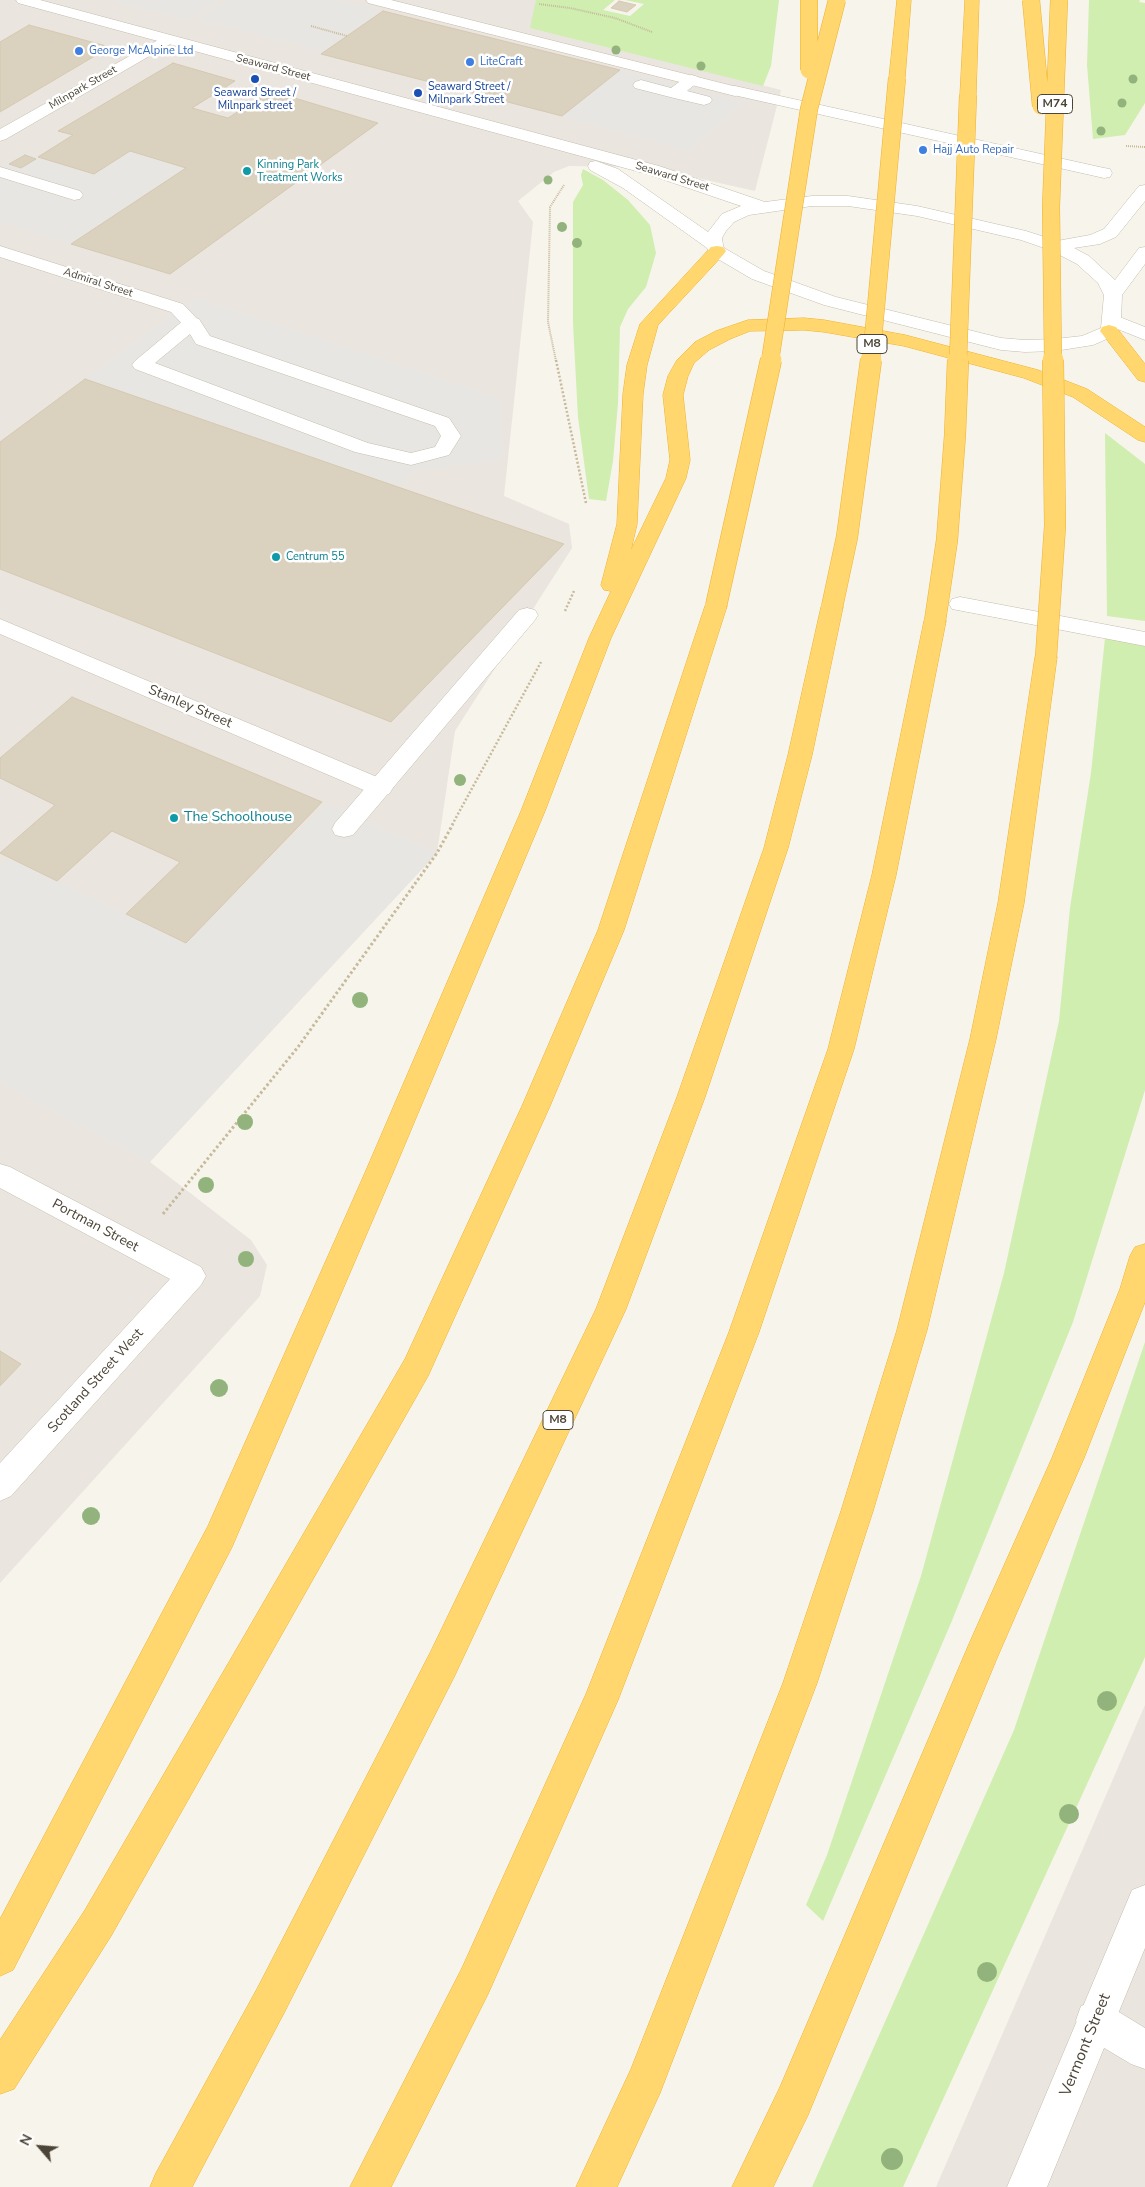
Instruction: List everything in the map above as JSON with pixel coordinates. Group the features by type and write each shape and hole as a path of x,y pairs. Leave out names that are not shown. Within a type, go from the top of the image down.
{"highway":[{"path":"809,0 809,109"},
{"path":"0,2075 98,1923 417,1367 536,1106 611,930 716,606 768,376 809,109 837,0"},
{"name":"M8","path":"170,2187 271,2000 430,1688 611,1309 691,1096 776,848 800,755 847,537 868,392 890,174 904,0"},
{"path":"370,2187 475,1981 601,1700 744,1332 842,1049 884,875 913,741 935,621 947,540 955,435 972,0"},
{"path":"596,2187 646,2078 800,1683 857,1511 912,1330 983,1039 1011,904 1046,657 1055,526 1051,207 1031,0"},
{"name":"M74","path":"1051,207 1060,0"},
{"path":"600,638 627,524 633,394 637,366 646,332 649,324 715,248"},
{"path":"0,1957 220,1536 378,1175 521,838 600,638 676,478 680,460 673,395 678,376 686,360 702,346 723,335 748,326 804,324 905,341 1031,374 1080,393 1145,436"},
{"path":"1110,326 1145,376"},
{"path":"752,2187 794,2101 981,1656 1068,1458 1135,1289 1145,1256"}],"street":[{"name":"Seaward Street","path":"23,0 653,170 762,207"},
{"path":"373,0 735,91 1104,173"},
{"name":"Milnpark Street","path":"0,136 167,40"},
{"path":"674,93 692,80"},
{"path":"641,85 704,100"},
{"name":"Seaward Street","path":"523,136 612,173 715,248 758,275 830,301 1001,344 1025,346 1055,345 1086,341 1110,326"},
{"path":"0,172 74,195"},
{"path":"1056,246 1094,240 1110,233 1145,190"},
{"path":"715,248 714,238 718,228 728,218 744,210 762,207 812,201 856,202 927,213 1026,236 1056,246 1083,260 1095,268 1106,280 1113,295 1110,326 1145,334"},
{"name":"Admiral Street","path":"0,251 177,308 192,323 203,340 442,422 451,436 442,451 410,459 362,448 142,365 192,323"},
{"path":"1113,295 1145,252"},
{"path":"960,604 1145,639"},
{"path":"344,829 527,615"},
{"name":"Stanley Street","path":"0,626 381,788"},
{"name":"Portman Street","path":"0,1175 191,1276"},
{"name":"Scotland Street West","path":"0,1486 191,1276"},
{"name":"Vermont Street","path":"1027,2187 1145,1903"},
{"path":"1095,2020 1145,2050"}],"path":[{"path":"311,26 347,36"}],"shaded area":[{"path":"0,0 537,0 555,33 781,90 755,191 648,167 569,166 554,172 518,201 533,222 504,496 569,524 572,548 455,731 437,853 150,1162 251,1240 267,1265 260,1296 0,1583"},
{"path":"222,0 187,20 115,1"},
{"path":"229,0 334,0 383,11 324,52 198,18"},
{"path":"620,70 744,103 687,151 562,116"},
{"path":"130,151 186,168 71,244 0,221 0,167 23,152 94,174"},
{"path":"195,298 500,398 502,459 415,471 398,487 85,379"},
{"path":"327,804 437,853 149,1162 0,1083 0,866 9,858 186,943"},
{"path":"1145,1705 1145,2187 936,2187 1081,1853"}],"green space":[{"path":"536,0 615,0 603,10 630,16 644,4 625,0 779,0 771,66 763,86 530,28"},
{"path":"1089,0 1140,0 1139,2 1145,3 1145,103 1125,135 1093,139 1087,65"},
{"path":"583,169 603,180 628,200 650,225 656,253 646,287 628,309 620,327 618,403 613,461 606,501 589,499 578,417 573,324 573,202 583,185 581,175"},
{"path":"1105,433 1145,464 1145,621 1107,616"},
{"path":"1105,638 1145,646 1145,1090 1073,1322 951,1623 823,1921 806,1905 827,1855 921,1576 1004,1273 1059,1021 1070,908 1091,773"},
{"path":"1145,1342 1145,1657 903,2187 812,2187 1014,1730"}],"building":[{"path":"619,1 636,5 627,12 611,8"},
{"name":"LiteCraft","path":"383,11 620,70 562,116 321,54"},
{"path":"29,25 110,47 0,112 0,42"},
{"name":"Kinning Park Treatment Works","path":"173,63 235,81 192,108 228,118 271,91 378,123 170,274 71,244 186,168 130,151 94,174 38,157 73,135 58,131"},
{"path":"25,155 36,159 21,168 9,164"},
{"name":"Centrum 55","path":"85,379 564,544 391,722 0,569 0,442"},
{"name":"The Schoolhouse","path":"72,697 322,802 186,943 126,914 180,862 112,831 57,881 0,853 55,805 0,778 0,758"},
{"path":"0,1351 21,1364 0,1386"}],"place":[{"name":"George McAlpine Ltd","path":"79,51"},
{"name":"LiteCraft","path":"470,62"},
{"name":"Seaward Street / Milnpark street","path":"255,79"},
{"name":"Seaward Street / Milnpark Street","path":"418,93"},
{"name":"Hajj Auto Repair","path":"923,150"},
{"name":"Kinning Park Treatment Works","path":"247,171"},
{"name":"Centrum 55","path":"276,557"},
{"name":"The Schoolhouse","path":"174,818"}]}
